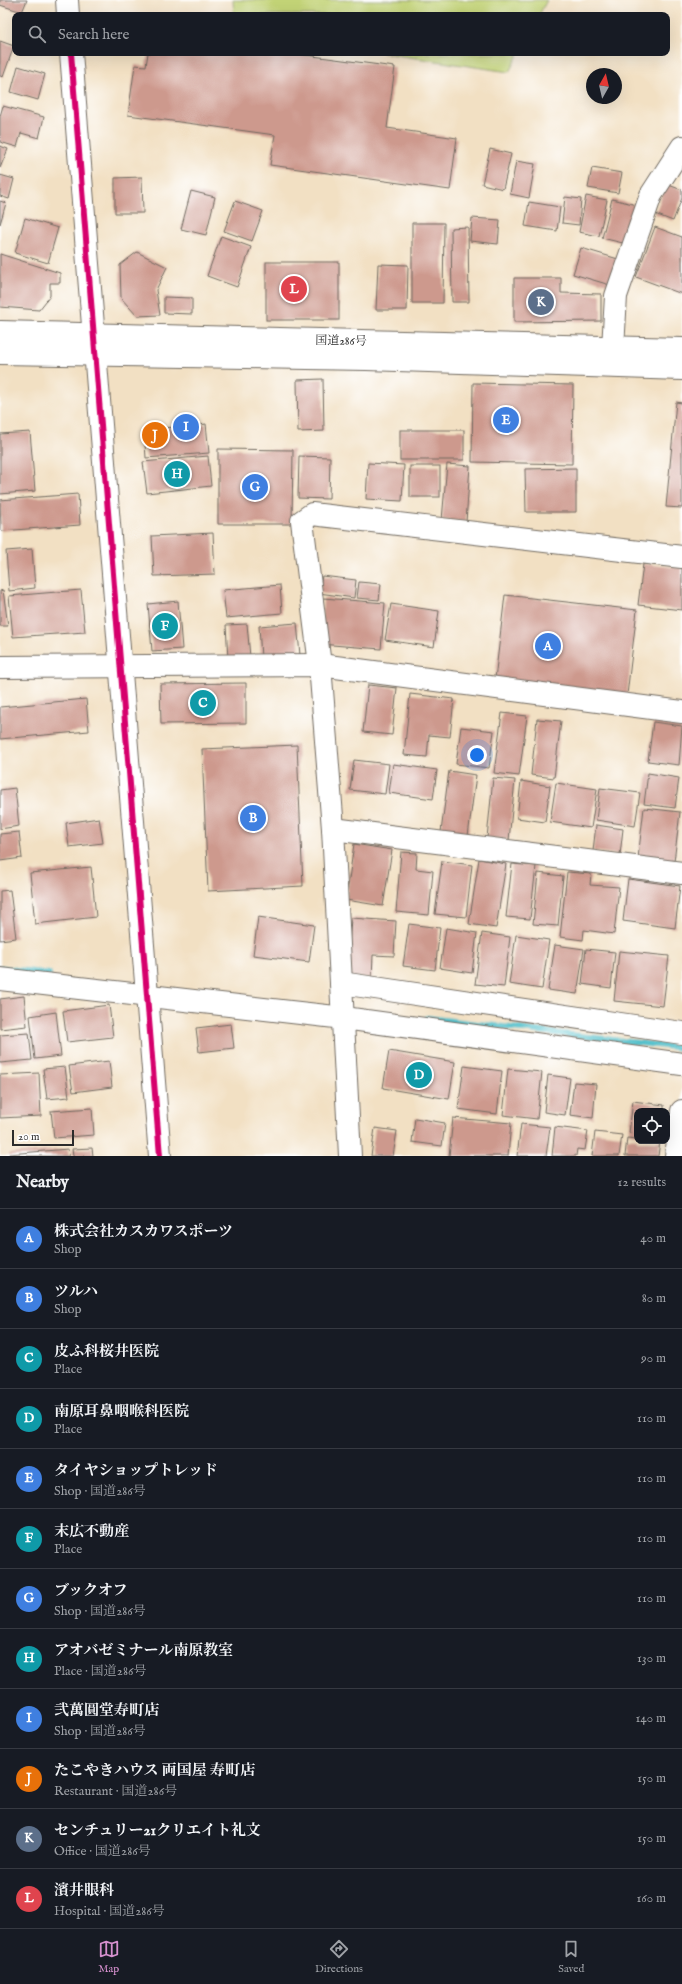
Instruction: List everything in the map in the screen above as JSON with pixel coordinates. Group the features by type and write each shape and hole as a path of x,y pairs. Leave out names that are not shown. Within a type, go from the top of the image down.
{"main road":[{"path":"66,0 68,12"},
{"path":"71,56 160,1156"},
{"path":"613,348 616,296 651,195 673,179 682,147"},
{"name":"国道286号","path":"0,332 95,344 374,359 682,369"},
{"name":"国道286号","path":"0,353 95,344 682,349"},
{"path":"350,1156 333,829 320,665 302,521 312,514 682,557"},
{"path":"0,668 320,665 682,712"},
{"path":"333,829 682,873"},
{"path":"0,979 344,1018 682,1064"},
{"path":"341,984 682,1033"},
{"path":"676,1156 682,1111"}],"green space":[{"path":"233,0 547,0 541,12 234,12"},
{"path":"403,56 517,56 509,72"}],"building":[{"path":"0,0 27,0 22,12 0,5"},
{"path":"0,41 12,45 12,52 3,77 0,76"},
{"path":"148,56 312,56 395,67 387,128 457,138 450,190 270,165 275,135 128,115 135,65 146,66"},
{"path":"18,66 45,74 38,100 11,92"},
{"path":"3,106 44,117 39,138 21,133 17,147 0,142 0,116"},
{"path":"0,146 8,149 0,168"},
{"path":"490,149 511,154 503,189 482,184"},
{"path":"516,161 535,164 529,198 510,194"},
{"path":"592,168 622,173 618,193 588,188"},
{"path":"0,175 14,179 9,199 0,196"},
{"path":"142,177 143,213 115,213 115,178"},
{"path":"666,184 682,190 682,198 673,221 655,214"},
{"path":"191,191 215,197 206,235 181,229"},
{"path":"586,196 607,200 599,236 579,232"},
{"path":"565,197 581,199 579,225 562,223"},
{"path":"612,199 637,205 627,244 602,238"},
{"path":"0,201 6,203 0,224"},
{"path":"235,201 263,211 252,241 224,231"},
{"path":"529,202 560,207 557,231 525,226"},
{"path":"25,218 58,228 48,263 15,253"},
{"path":"472,218 500,220 498,244 470,241"},
{"path":"412,223 444,223 443,303 412,303"},
{"path":"468,227 469,302 452,302 451,228"},
{"path":"655,227 682,237 682,294 636,277"},
{"path":"221,236 251,247 237,287 207,276"},
{"path":"581,248 618,259 610,285 573,274"},
{"path":"137,252 167,267 156,290 160,315 137,316 121,298 120,265"},
{"path":"0,254 60,273 60,283 50,283 50,296 39,310 0,307"},
{"path":"266,262 339,262 339,320 266,320"},
{"path":"378,264 408,265 407,310 376,310"},
{"path":"514,278 561,278 561,293 601,294 601,321 514,322"},
{"path":"164,297 192,298 192,314 164,313"},
{"path":"323,379 324,431 298,432 297,380"},
{"path":"473,383 573,385 572,464 472,462"},
{"path":"676,402 682,403 682,508 666,507"},
{"path":"192,417 193,426 206,424 209,453 146,458 144,429 177,427 176,418"},
{"path":"400,430 464,430 464,460 400,460"},
{"path":"30,432 35,491 0,494 0,434"},
{"path":"218,449 293,450 292,524 218,524"},
{"path":"208,456 211,486 147,493 143,462"},
{"path":"299,456 330,457 329,499 298,498"},
{"path":"368,463 404,465 402,501 366,499"},
{"path":"447,464 470,466 466,522 442,520"},
{"path":"410,466 440,466 440,497 410,497"},
{"path":"576,468 576,512 526,512 525,469"},
{"path":"78,494 80,525 1,531 0,500"},
{"path":"213,533 215,574 154,576 152,536"},
{"path":"32,549 35,588 9,591 6,551"},
{"path":"643,564 682,568 682,610 638,605"},
{"path":"322,576 356,580 354,598 319,593"},
{"path":"359,582 381,584 379,600 357,598"},
{"path":"280,585 282,613 226,618 223,590"},
{"path":"3,590 8,626 0,626 0,591"},
{"path":"81,590 85,632 13,637 9,596"},
{"path":"505,595 637,610 627,695 495,679"},
{"path":"323,598 385,603 381,649 320,644"},
{"path":"178,601 182,649 152,651 148,604"},
{"path":"391,604 439,611 434,647 385,640"},
{"path":"297,623 300,655 261,658 259,626"},
{"path":"247,624 250,657 228,659 226,625"},
{"path":"246,683 246,723 161,724 160,684"},
{"path":"368,685 397,688 392,735 363,732"},
{"path":"410,694 454,699 450,737 429,735 427,757 404,755"},
{"path":"86,699 89,731 0,739 0,707"},
{"path":"502,713 527,716 519,776 494,773"},
{"path":"537,719 561,721 554,778 531,775"},
{"path":"653,722 682,726 679,765 648,761"},
{"path":"461,727 494,731 489,768 456,764"},
{"path":"297,745 303,886 208,891 202,749"},
{"path":"354,760 389,764 385,794 350,790"},
{"path":"393,764 437,770 433,799 389,793"},
{"path":"449,771 476,775 468,836 441,832"},
{"path":"648,773 679,778 675,808 644,804"},
{"path":"493,778 515,780 509,840 487,838"},
{"path":"521,781 550,786 545,822 517,818"},
{"path":"556,783 597,789 591,828 550,822"},
{"path":"15,788 19,826 0,829 0,790"},
{"path":"600,788 640,793 635,826 596,820"},
{"path":"644,808 680,812 674,862 638,858"},
{"path":"99,818 103,843 69,847 66,823"},
{"path":"596,825 623,829 620,855 593,851"},
{"path":"19,832 22,858 0,861 0,834"},
{"path":"354,844 392,850 383,906 346,900"},
{"path":"401,852 417,853 416,869 433,871 429,915 396,912"},
{"path":"479,859 506,864 496,928 469,924"},
{"path":"442,861 472,865 466,917 435,914"},
{"path":"512,864 536,866 530,919 506,917"},
{"path":"91,867 96,917 35,924 30,873"},
{"path":"567,872 591,874 590,885 619,887 614,934 584,930 583,940 560,937"},
{"path":"538,873 563,876 558,926 533,924"},
{"path":"628,879 680,886 675,928 623,921"},
{"path":"10,890 16,938 0,940 0,891"},
{"path":"258,917 314,925 309,962 253,955"},
{"path":"351,918 396,921 394,956 373,955 372,978 347,977"},
{"path":"409,924 440,928 435,970 403,966"},
{"path":"446,928 477,933 472,973 440,968"},
{"path":"482,933 510,937 504,987 475,984"},
{"path":"516,935 549,940 542,989 509,984"},
{"path":"555,945 584,949 577,994 548,990"},
{"path":"586,949 615,952 611,988 582,984"},
{"path":"619,951 669,956 663,1006 614,1001"},
{"path":"24,996 27,1026 0,1029 0,999"},
{"path":"109,1005 113,1037 67,1042 63,1011"},
{"path":"56,1012 61,1056 35,1059 30,1016"},
{"path":"231,1024 234,1048 199,1052 196,1028"},
{"path":"29,1033 32,1060 0,1063 0,1035"},
{"path":"389,1051 455,1062 449,1099 383,1088"},
{"path":"109,1061 112,1087 73,1092 69,1066"},
{"path":"464,1066 502,1071 497,1114 458,1109"},
{"path":"65,1067 69,1097 47,1099 43,1069"},
{"path":"508,1069 542,1072 537,1119 503,1115"},
{"path":"39,1073 41,1116 0,1118 0,1075"},
{"path":"548,1075 570,1078 565,1115 544,1112"},
{"path":"574,1082 596,1084 593,1118 570,1115"},
{"path":"633,1101 664,1105 664,1108 634,1108 634,1134 629,1133"},
{"path":"92,1108 94,1135 54,1138 51,1111"},
{"path":"415,1118 445,1123 442,1146 412,1142"},
{"path":"453,1118 511,1123 508,1156 449,1156"},
{"path":"521,1124 550,1127 546,1156 517,1156"},
{"path":"555,1127 588,1131 585,1150 577,1149 576,1156 552,1156"},
{"path":"375,1128 397,1131 393,1156 371,1156"},
{"path":"595,1132 622,1135 619,1156 592,1156"},
{"path":"627,1138 634,1139 634,1144 660,1144 658,1156 625,1156"},
{"path":"92,1148 93,1156 73,1156 72,1149"},
{"path":"68,1149 69,1156 9,1156 9,1154"}],"waterway":[{"path":"0,968 49,974"},
{"path":"427,1018 682,1048"}],"cycle path":[{"path":"71,56 160,1156"}],"place":[{"name":"濱井眼科","path":"294,289"},
{"name":"センチュリー21クリエイト礼文","path":"541,302"},
{"name":"タイヤショップトレッド","path":"506,420"},
{"name":"弐萬圓堂寿町店","path":"186,427"},
{"name":"たこやきハウス 両国屋 寿町店","path":"155,435"},
{"name":"アオバゼミナール南原教室","path":"177,474"},
{"name":"ブックオフ","path":"255,487"},
{"name":"末広不動産","path":"165,626"},
{"name":"株式会社カスカワスポーツ","path":"548,646"},
{"name":"皮ふ科桜井医院","path":"203,703"},
{"name":"ツルハ","path":"253,818"},
{"name":"南原耳鼻咽喉科医院","path":"419,1075"}]}
